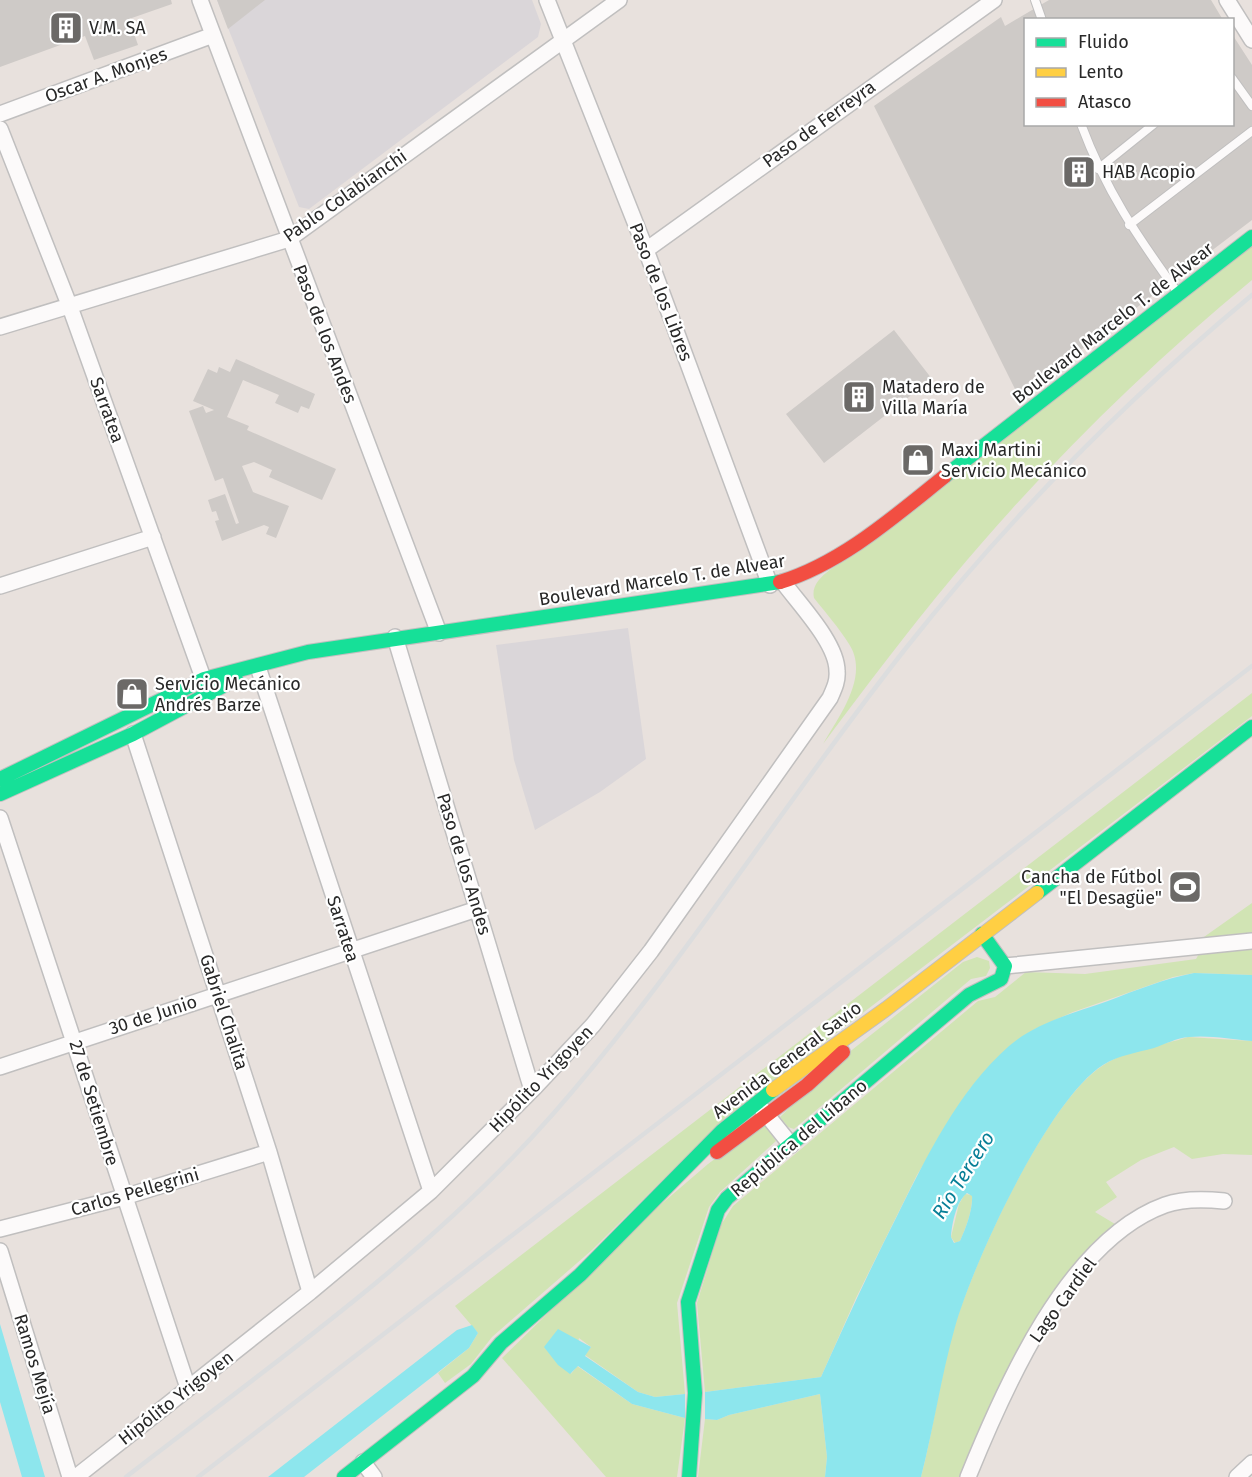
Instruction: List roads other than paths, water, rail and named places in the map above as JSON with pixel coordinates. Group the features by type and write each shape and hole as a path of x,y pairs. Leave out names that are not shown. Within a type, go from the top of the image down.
{"main road":[{"name":"Boulevard Marcelo T. de Alvear","path":"0,779 204,679 258,667 308,652 395,636 439,633 776,584 819,567 869,534 1252,237"},
{"name":"Boulevard Marcelo T. de Alvear","path":"0,794 133,734 258,667"},
{"name":"Avenida General Savio","path":"344,1477 473,1376 501,1343 580,1275 722,1131 756,1102 886,1009 1252,727"},
{"path":"982,934 1005,966"},
{"name":"República del Líbano","path":"689,1477 696,1393 688,1302 715,1217 727,1198 969,995 998,984 1002,979 1005,966"},
{"path":"644,1211 820,1074 886,1009"}],"street":[{"name":"Paso de los Andes","path":"200,0 439,633"},
{"name":"Paso de los Libres","path":"548,0 562,41 776,584"},
{"name":"Pablo Colabianchi","path":"0,327 291,244 619,0"},
{"name":"Paso de Ferreyra","path":"646,250 994,0"},
{"path":"1227,0 1252,40"},
{"name":"Oscar A. Monjes","path":"0,114 213,35"},
{"path":"291,244 549,62"},
{"name":"Sarratea","path":"0,129 70,307 209,694"},
{"path":"0,586 153,537"},
{"name":"Hipólito Yrigoyen","path":"76,1477 310,1292 431,1191 593,1025 651,951 830,698 838,672 834,654 820,631 776,584"},
{"name":"Paso de los Andes","path":"395,636 532,1090"},
{"name":"Sarratea","path":"258,667 350,952 431,1191"},
{"name":"Gabriel Chalita","path":"133,734 269,1152 310,1292"},
{"name":"27 de Setiembre","path":"0,818 188,1388"},
{"name":"30 de Junio","path":"0,1067 477,909"},
{"path":"1005,966 1252,940"},
{"path":"756,1102 791,1145"},
{"name":"Carlos Pellegrini","path":"0,1229 124,1197 269,1152"},
{"name":"Lago Cardiel","path":"968,1477 998,1406 1024,1353 1053,1308 1083,1268 1114,1237 1149,1212 1185,1201 1224,1201"},
{"name":"Ramos Mejía","path":"0,1251 70,1477"},
{"path":"363,1462 374,1477"},
{"path":"1237,1477 1252,1463"}],"lane":[{"path":"1035,0 1041,18"},
{"path":"1234,79 1252,106"},
{"path":"1082,126 1098,169 1130,225 1179,295"},
{"path":"1098,169 1152,126"},
{"path":"1130,225 1252,131"}],"water":[{"name":"Río Tercero","path":"1194,973 1252,975 1252,1041 1189,1037 1115,1059 1103,1065 1082,1084 1059,1112 1015,1185 995,1225 964,1299 950,1345 921,1477 825,1477 827,1457 820,1394 729,1415 717,1420 705,1419 705,1392 821,1377 908,1193 945,1125 974,1083 1009,1046 1056,1019","holes":["967,1193 972,1196 965,1230 960,1241 954,1243 951,1237 957,1207"]},
{"path":"0,1324 45,1477 22,1477 0,1402"},
{"path":"472,1325 478,1333 469,1348 304,1477 268,1477 457,1330"},
{"path":"558,1329 591,1347 585,1356 638,1392 655,1397 685,1394 685,1418 632,1404 578,1366 570,1374 558,1365 544,1347"}],"railway":[{"path":"126,1477 348,1306 455,1214 505,1165 553,1114 646,1001 861,706 985,553 1070,462 1114,419 1159,376 1252,295"},
{"path":"198,1477 1252,666"}],"place":[{"name":"V.M. SA","path":"66,28"},
{"name":"HAB Acopio","path":"1079,172"},
{"name":"Matadero de Villa María","path":"859,397"},
{"name":"Maxi Martini Servicio Mecánico","path":"918,460"},
{"name":"Servicio Mecánico Andrés Barze","path":"132,694"},
{"name":"Cancha de Fútbol \"El Desagüe\"","path":"1185,887"}]}
